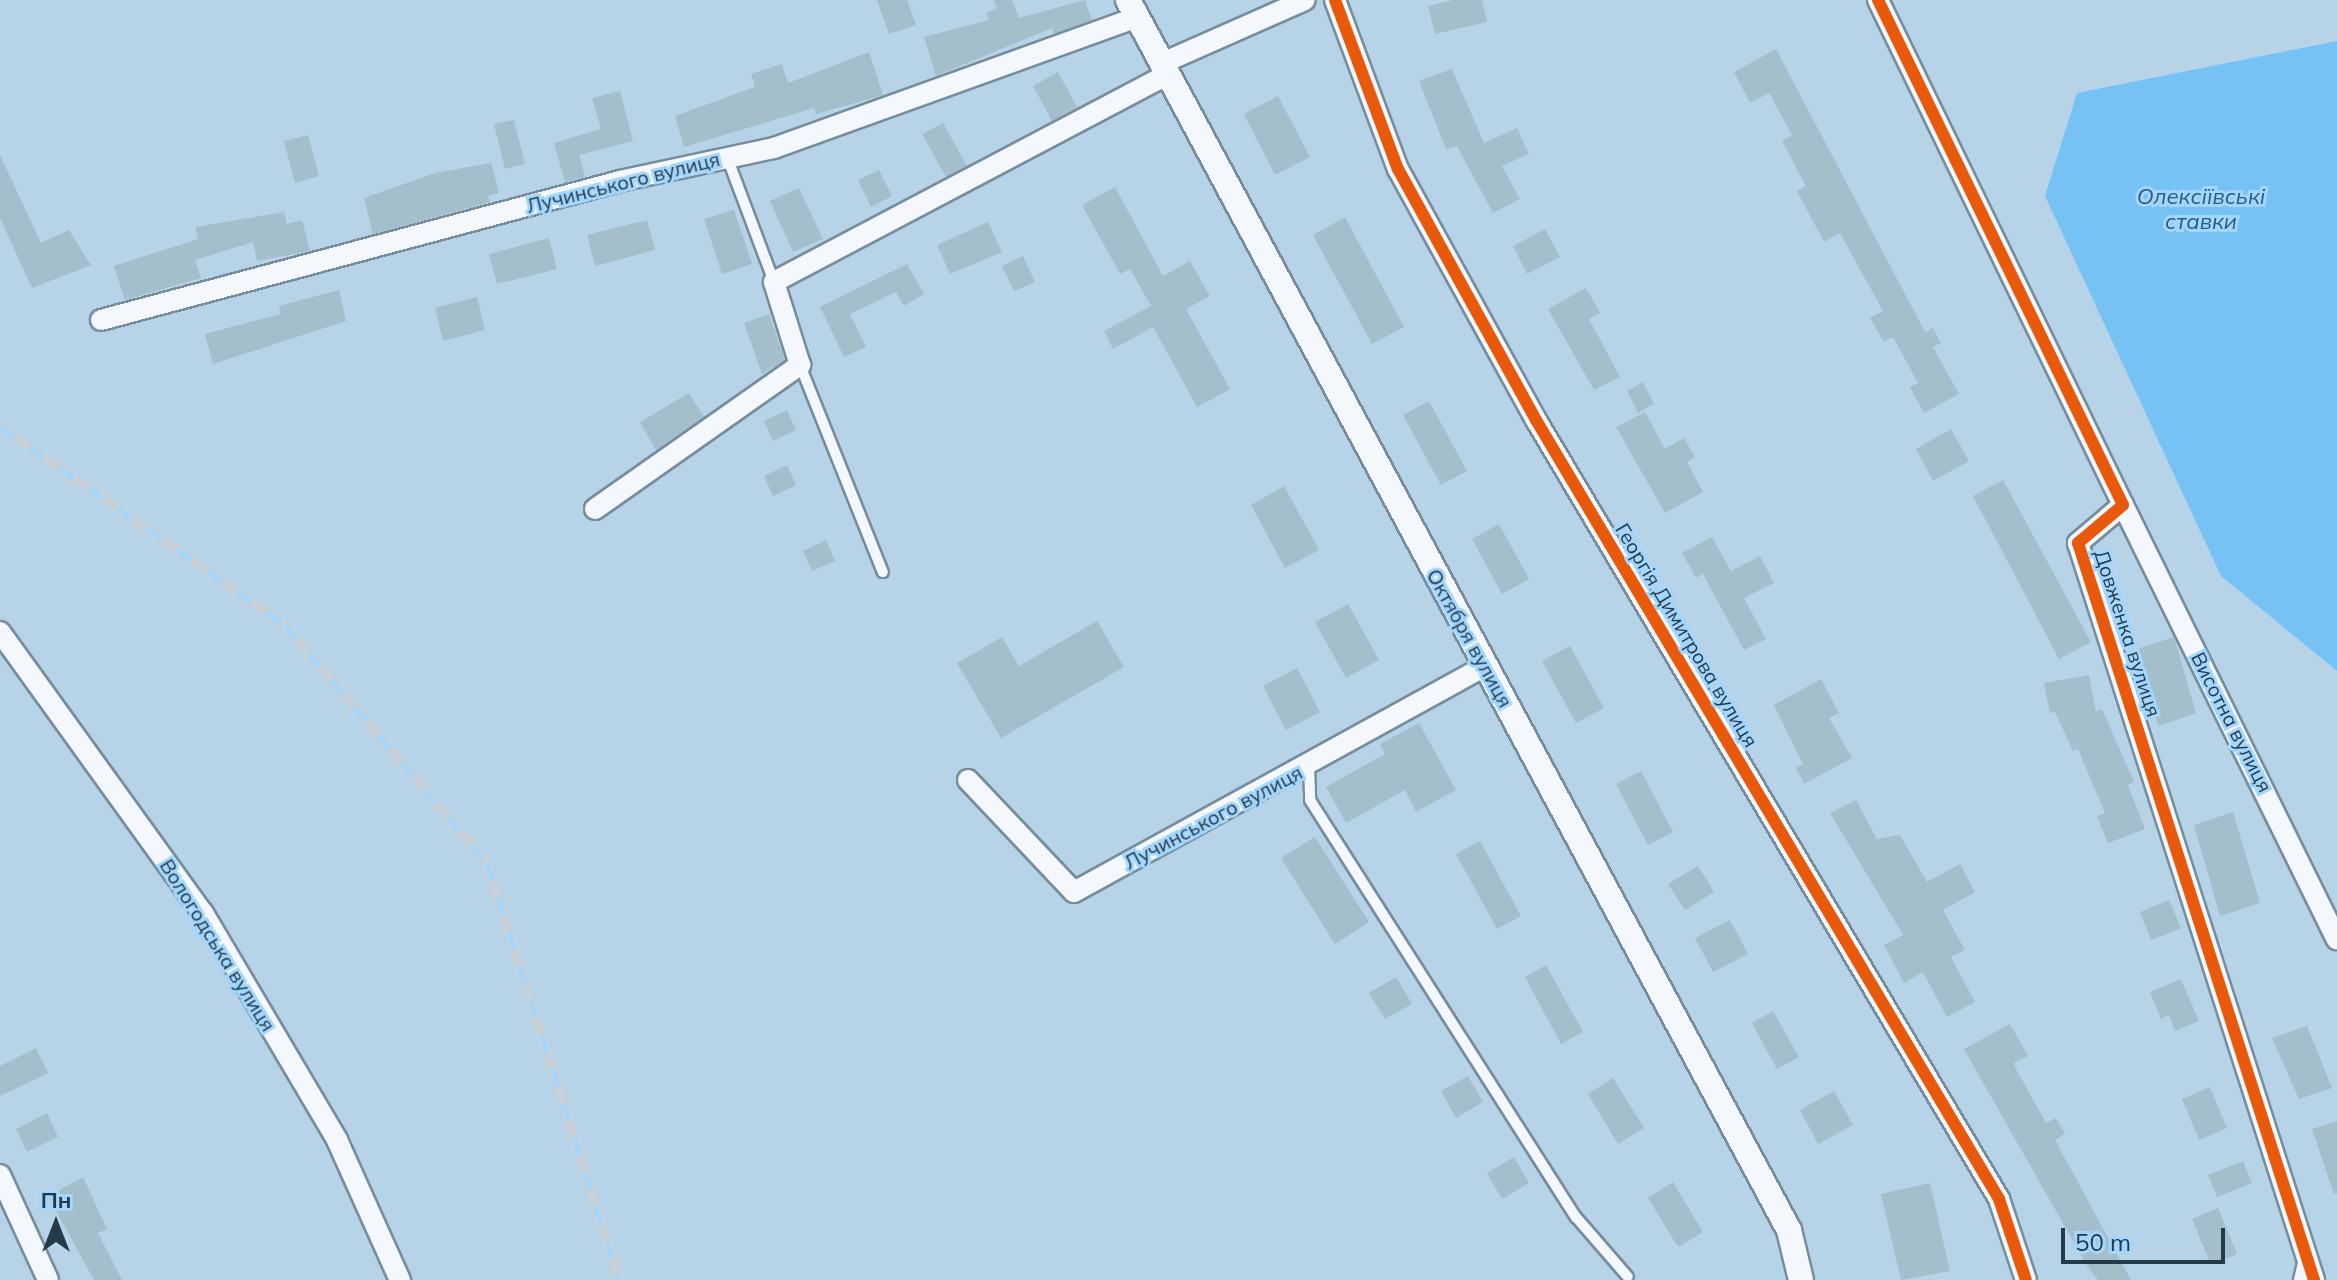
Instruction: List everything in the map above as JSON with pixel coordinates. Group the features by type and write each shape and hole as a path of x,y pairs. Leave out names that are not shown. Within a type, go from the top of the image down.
{"street":[{"path":"595,509 800,365 774,282 1162,70 1305,0"},
{"name":"Георгія Димитрова вулиця","path":"1335,0 1398,169 1536,420 1999,1199 2026,1280"},
{"path":"1878,0 2123,505"},
{"name":"Октября вулиця","path":"1132,9 1162,70 1789,1230 1801,1280"},
{"name":"Лучинського вулиця","path":"101,320 727,157 774,148 1132,9"},
{"name":"Висотна вулиця","path":"2123,505 2337,939"},
{"name":"Довженка вулиця","path":"2123,505 2078,543 2314,1280"},
{"name":"Вологодська вулиця","path":"0,632 203,913 337,1140 400,1280"},
{"name":"Лучинського вулиця","path":"968,780 1074,892 1485,666"},
{"path":"0,1175 48,1280"}],"lane":[{"path":"727,157 774,282"},
{"path":"800,365 883,572"},
{"path":"1309,765 1310,800 1576,1217 1628,1277"},
{"path":"2299,1280 2305,1254"}],"water":[{"name":"Олексіївські ставки","path":"2337,41 2337,671 2221,576 2045,196 2077,93"}],"building":[{"path":"877,0 907,0 916,25 889,34"},
{"path":"994,0 1012,0 1019,18 1085,0 1092,20 1054,34 1052,28 936,76 924,37 989,20 986,13 997,8"},
{"path":"1453,0 1482,0 1487,22 1435,34 1428,6"},
{"path":"1776,49 1925,332 1933,328 1941,343 1933,347 1959,394 1924,413 1910,387 1918,383 1893,337 1884,342 1870,318 1883,311 1840,233 1824,242 1797,191 1806,186 1782,141 1792,135 1769,93 1750,103 1734,72"},
{"path":"869,52 883,95 816,114 814,108 684,147 675,116 755,87 751,74 782,64 788,83"},
{"path":"1452,69 1484,143 1517,128 1529,154 1502,166 1520,199 1493,213 1457,146 1446,149 1419,81"},
{"path":"1058,72 1077,107 1052,121 1033,86"},
{"path":"620,91 633,141 579,155 585,177 565,182 554,143 601,129 592,98"},
{"path":"1278,96 1310,157 1275,175 1244,114"},
{"path":"514,120 525,164 505,169 494,124"},
{"path":"943,123 967,166 946,177 922,134"},
{"path":"308,135 319,176 295,183 284,141"},
{"path":"0,155 41,243 69,230 91,265 32,288 0,218"},
{"path":"491,163 499,193 488,196 490,202 373,234 364,198 435,173"},
{"path":"879,170 892,196 871,207 858,180"},
{"path":"1115,187 1163,276 1190,261 1210,296 1186,309 1230,389 1197,407 1153,327 1113,349 1104,331 1151,306 1130,269 1120,274 1082,205"},
{"path":"799,188 823,239 793,252 770,201"},
{"path":"734,210 752,264 722,274 704,219"},
{"path":"284,212 287,224 302,220 310,251 257,261 253,242 195,260 201,278 125,300 114,266 198,239 195,227"},
{"path":"1345,217 1404,327 1372,344 1313,235"},
{"path":"647,220 655,250 595,266 587,235"},
{"path":"988,222 1002,252 950,274 937,245"},
{"path":"1545,229 1560,257 1527,274 1513,246"},
{"path":"549,238 557,269 497,284 489,254"},
{"path":"1023,256 1035,282 1014,291 1002,266"},
{"path":"907,264 924,294 904,306 896,292 850,314 866,347 844,357 820,307"},
{"path":"1586,288 1600,313 1589,319 1620,377 1594,390 1548,309"},
{"path":"339,290 346,321 213,364 205,334 281,314 279,306"},
{"path":"477,297 485,330 443,341 435,308"},
{"path":"769,314 785,360 762,374 744,323"},
{"path":"1643,382 1654,404 1638,413 1627,391"},
{"path":"689,393 704,417 656,450 640,422"},
{"path":"1429,401 1467,471 1441,485 1403,415"},
{"path":"787,410 796,430 773,441 764,421"},
{"path":"1645,412 1665,449 1684,438 1695,457 1687,462 1703,492 1665,513 1616,427"},
{"path":"1951,429 1969,461 1933,481 1916,449"},
{"path":"787,465 796,485 773,496 764,476"},
{"path":"2003,480 2091,642 2059,659 1973,496"},
{"path":"1284,486 1319,550 1285,568 1251,505"},
{"path":"1499,524 1529,579 1502,594 1472,539"},
{"path":"1712,537 1731,571 1760,556 1774,583 1744,598 1766,639 1744,650 1703,574 1696,578 1682,553"},
{"path":"826,540 835,561 812,571 803,551"},
{"path":"1348,604 1379,660 1346,678 1315,622"},
{"path":"1097,621 1124,667 1001,738 957,663 1002,637 1019,666"},
{"path":"2174,637 2196,713 2159,726 2127,652"},
{"path":"1570,646 1604,708 1576,723 1542,661"},
{"path":"1297,668 1320,712 1286,730 1263,686"},
{"path":"2089,675 2096,712 2102,709 2134,782 2128,785 2145,829 2108,843 2097,816 2105,813 2078,749 2073,751 2055,712 2050,713 2044,683"},
{"path":"1821,679 1839,713 1829,718 1852,758 1804,784 1796,768 1803,764 1774,705"},
{"path":"1419,723 1456,790 1416,812 1405,790 1346,823 1326,787 1385,754 1380,744"},
{"path":"1641,771 1673,832 1648,845 1616,784"},
{"path":"1856,800 1877,839 1900,835 1927,882 1960,864 1975,892 1943,910 1965,950 1951,957 1975,1002 1947,1017 1923,972 1904,983 1884,945 1903,935 1830,813"},
{"path":"2233,812 2260,903 2220,916 2194,825"},
{"path":"1315,837 1369,922 1335,944 1281,858"},
{"path":"1480,841 1521,916 1497,929 1456,854"},
{"path":"1698,866 1714,892 1685,910 1668,884"},
{"path":"2169,900 2181,928 2151,940 2140,912"},
{"path":"1730,920 1748,954 1713,972 1695,938"},
{"path":"1546,965 1583,1032 1561,1044 1525,977"},
{"path":"1396,977 1412,1004 1385,1019 1369,993"},
{"path":"2181,979 2199,1021 2175,1031 2169,1015 2161,1019 2150,992"},
{"path":"1773,1011 1799,1057 1777,1069 1752,1023"},
{"path":"2010,1024 2028,1056 2014,1063 2016,1069 2046,1123 2056,1118 2065,1134 2055,1140 2131,1280 2098,1280 2086,1264 1964,1049"},
{"path":"2307,1026 2332,1088 2299,1099 2272,1038"},
{"path":"36,1048 48,1073 0,1096 0,1066"},
{"path":"1468,1076 1483,1102 1456,1118 1441,1091"},
{"path":"1613,1078 1644,1128 1618,1144 1588,1094"},
{"path":"2210,1087 2227,1128 2199,1140 2182,1099"},
{"path":"1834,1091 1853,1125 1818,1144 1800,1110"},
{"path":"47,1113 58,1137 27,1152 16,1129"},
{"path":"2337,1121 2337,1193 2334,1194 2312,1129"},
{"path":"1514,1157 1529,1183 1502,1199 1487,1173"},
{"path":"2243,1161 2252,1183 2217,1197 2208,1175"},
{"path":"83,1177 107,1229 98,1233 122,1280 94,1280 48,1196"},
{"path":"1673,1182 1703,1232 1678,1247 1648,1198"},
{"path":"1930,1183 1950,1271 1901,1280 1881,1194"},
{"path":"2218,1208 2237,1254 2211,1265 2192,1219"}],"railway":[{"path":"0,426 285,625 487,863 619,1280"}],"cycle path":[{"path":"1335,0 1398,169 1536,420 1999,1199 2026,1280"},
{"path":"1878,0 2123,505 2078,543 2314,1280"}]}
